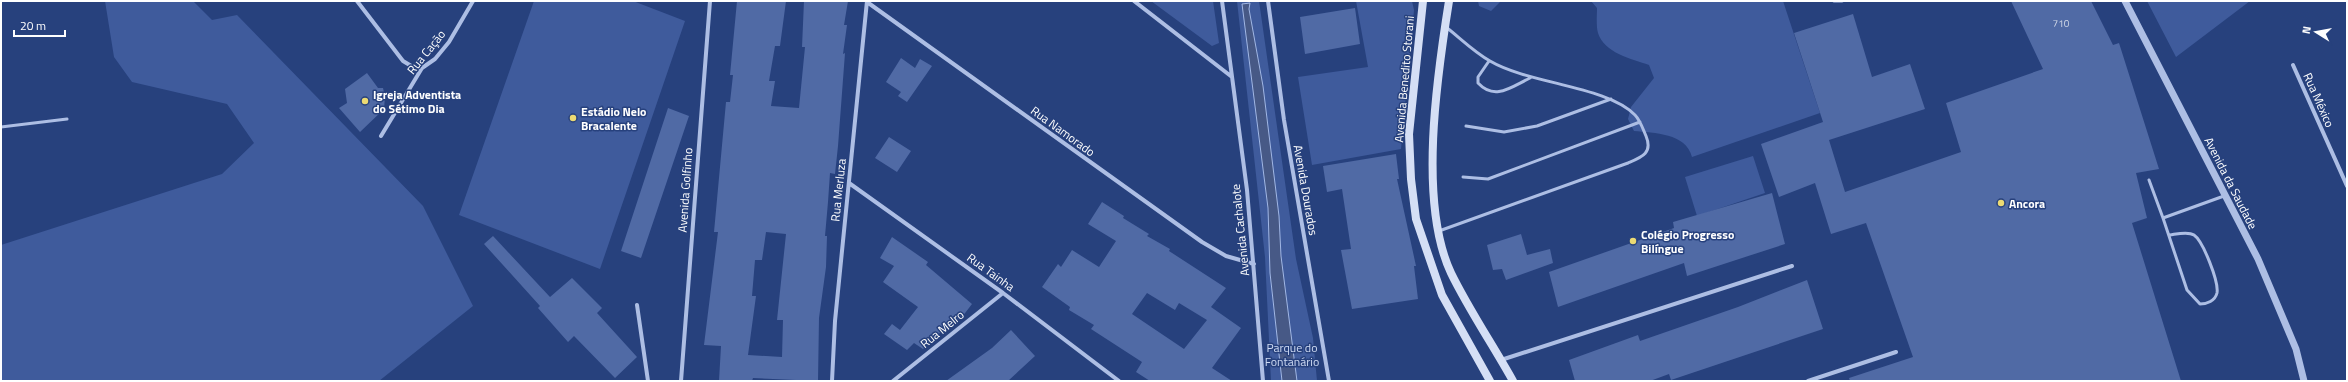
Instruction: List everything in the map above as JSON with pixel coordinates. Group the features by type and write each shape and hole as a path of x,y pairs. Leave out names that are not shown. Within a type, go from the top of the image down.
{"main road":[{"name":"Avenida Benedito Storani","path":"1423,1 1409,134 1411,179 1416,219 1442,295 1490,381"},
{"path":"1449,1 1434,122 1433,179 1438,232 1450,273 1513,381"}],"street":[{"path":"357,1 403,61 413,67 422,68"},
{"name":"Rua Cação","path":"381,136 422,68 435,59 449,42 473,1"},
{"name":"Avenida Golfinho","path":"681,381 710,1"},
{"path":"1134,1 1232,76"},
{"name":"Avenida Cachalote","path":"1222,1 1254,264 1263,381"},
{"name":"Avenida Dourados","path":"1268,1 1284,120 1329,381"},
{"name":"Avenida da Saudade","path":"2125,1 2258,259 2287,325 2296,349 2304,381"},
{"name":"Rua Merluza","path":"832,381 835,321 867,2"},
{"name":"Rua Namorado","path":"867,2 1202,242 1226,256 1254,264"},
{"name":"Rua México","path":"2293,65 2347,186"},
{"name":"Rua Tainha","path":"849,183 1003,293 1120,381"},
{"path":"1501,360 1792,266"},
{"name":"Rua Melro","path":"893,381 1003,293"},
{"path":"637,305 648,381"},
{"path":"1808,381 1896,352"}],"lane":[{"path":"1834,1 1842,1"},
{"path":"1438,232 1644,156 1649,150 1648,142 1640,122 1634,114 1611,99 1530,78 1489,61 1445,26"},
{"path":"1489,61 1478,77 1478,83 1488,91 1499,92 1530,78"},
{"path":"1466,126 1504,132 1537,126 1611,99"},
{"path":"1,127 67,119"},
{"path":"1463,177 1488,179 1640,122"},
{"path":"2149,180 2170,235 2187,290 2200,304 2205,304 2214,299 2217,292 2214,275 2201,242 2194,234 2183,233 2170,235"},
{"path":"2163,218 2226,195"}],"green space":[{"path":"105,1 193,1 212,20 237,15 423,206 473,306 379,381 1,381 1,245 222,174 254,143 227,104 132,82 114,57"},
{"name":"Estádio Nelo Bracalente","path":"534,1 633,1 685,21 600,269 459,215"},
{"path":"1151,1 1213,1 1219,43 1212,46"},
{"name":"Parque do Fontanário","path":"1237,1 1259,1 1296,259 1313,338 1317,381 1271,381 1265,257"},
{"path":"1356,1 1412,1 1414,10 1401,149 1312,165 1298,77 1368,67"},
{"path":"1478,1 1501,1 1491,11 1479,6"},
{"path":"1591,1 1783,1 1820,113 1692,157 1689,149 1676,139 1660,134 1634,131 1628,119 1631,107 1654,78 1649,65 1619,54 1606,46 1601,40 1597,30 1597,8"},
{"path":"2147,1 2250,1 2176,57"},
{"path":"1753,156 1765,193 1697,216 1685,177"}],"shaded area":[{"path":"1250,3 1249,9 1263,86 1279,216 1281,256 1297,381 1282,381 1270,273 1268,208 1242,4"}],"building":[{"path":"737,1 786,1 780,46 775,46 769,81 775,81 771,106 799,108 805,47 802,47 804,1 848,1 844,25 847,25 843,54 845,53 838,146 835,174 830,173 825,236 827,236 826,267 819,318 818,381 753,378 752,381 719,381 721,346 704,345 718,232 714,232 726,102 730,102 733,75 730,75","holes":["766,232 786,234 777,320 783,320 782,357 748,355 756,296 752,296 755,260 762,260"]},
{"name":"Ancora","path":"2011,1 2091,1 2113,45 2119,43 2159,169 2136,173 2147,218 2132,223 2181,381 1850,381 1849,378 1913,357 1866,223 1831,234 1815,183 1779,197 1761,144 1823,122 1794,33 1853,14 1872,77 1910,64 1925,109 1829,140 1845,192 1961,152 1946,103 2043,69"},
{"path":"1355,8 1360,44 1305,54 1300,17"},
{"path":"901,58 915,68 920,59 932,66 907,102 898,96 901,92 886,82"},
{"name":"Igreja Adventista do Sétimo Dia","path":"367,73 378,88 383,88 385,97 384,109 360,132 339,108 347,103 345,89"},
{"path":"668,108 689,116 641,258 621,251"},
{"path":"889,137 911,151 897,172 875,158"},
{"path":"1396,154 1399,179 1397,179 1416,266 1414,266 1418,299 1352,309 1341,250 1351,249 1342,189 1327,192 1323,166"},
{"path":"1772,193 1785,244 1687,276 1684,263 1558,307 1549,272 1674,228 1673,222"},
{"path":"1102,202 1124,216 1123,218 1149,234 1147,236 1170,249 1169,251 1226,288 1211,307 1241,328 1212,368 1232,381 1150,381 1136,372 1142,362 1091,329 1094,325 1069,310 1070,307 1042,287 1058,264 1061,267 1072,250 1099,267 1116,241 1088,224","holes":["1147,293 1175,310 1179,303 1207,320 1184,349 1132,314"]},
{"path":"1521,234 1527,255 1550,249 1553,263 1506,280 1502,269 1493,270 1487,245"},
{"path":"493,236 550,297 572,278 602,308 597,313 637,357 615,378 574,336 568,342 538,308 540,306 484,244"},
{"path":"892,237 928,262 926,265 972,304 962,317 933,338 935,339 923,349 914,343 907,350 884,334 892,324 900,330 918,307 883,282 894,266 880,258"},
{"path":"1807,280 1823,329 1671,380 1669,374 1650,381 1575,381 1569,360 1638,335 1640,341 1738,307"},
{"path":"1011,330 1035,356 1008,381 946,381 992,348"}],"place":[{"name":"Igreja Adventista do Sétimo Dia","path":"365,101"},
{"name":"Estádio Nelo Bracalente","path":"573,118"},
{"name":"Ancora","path":"2001,203"},
{"name":"Colégio Progresso Bilíngue","path":"1633,241"}]}
